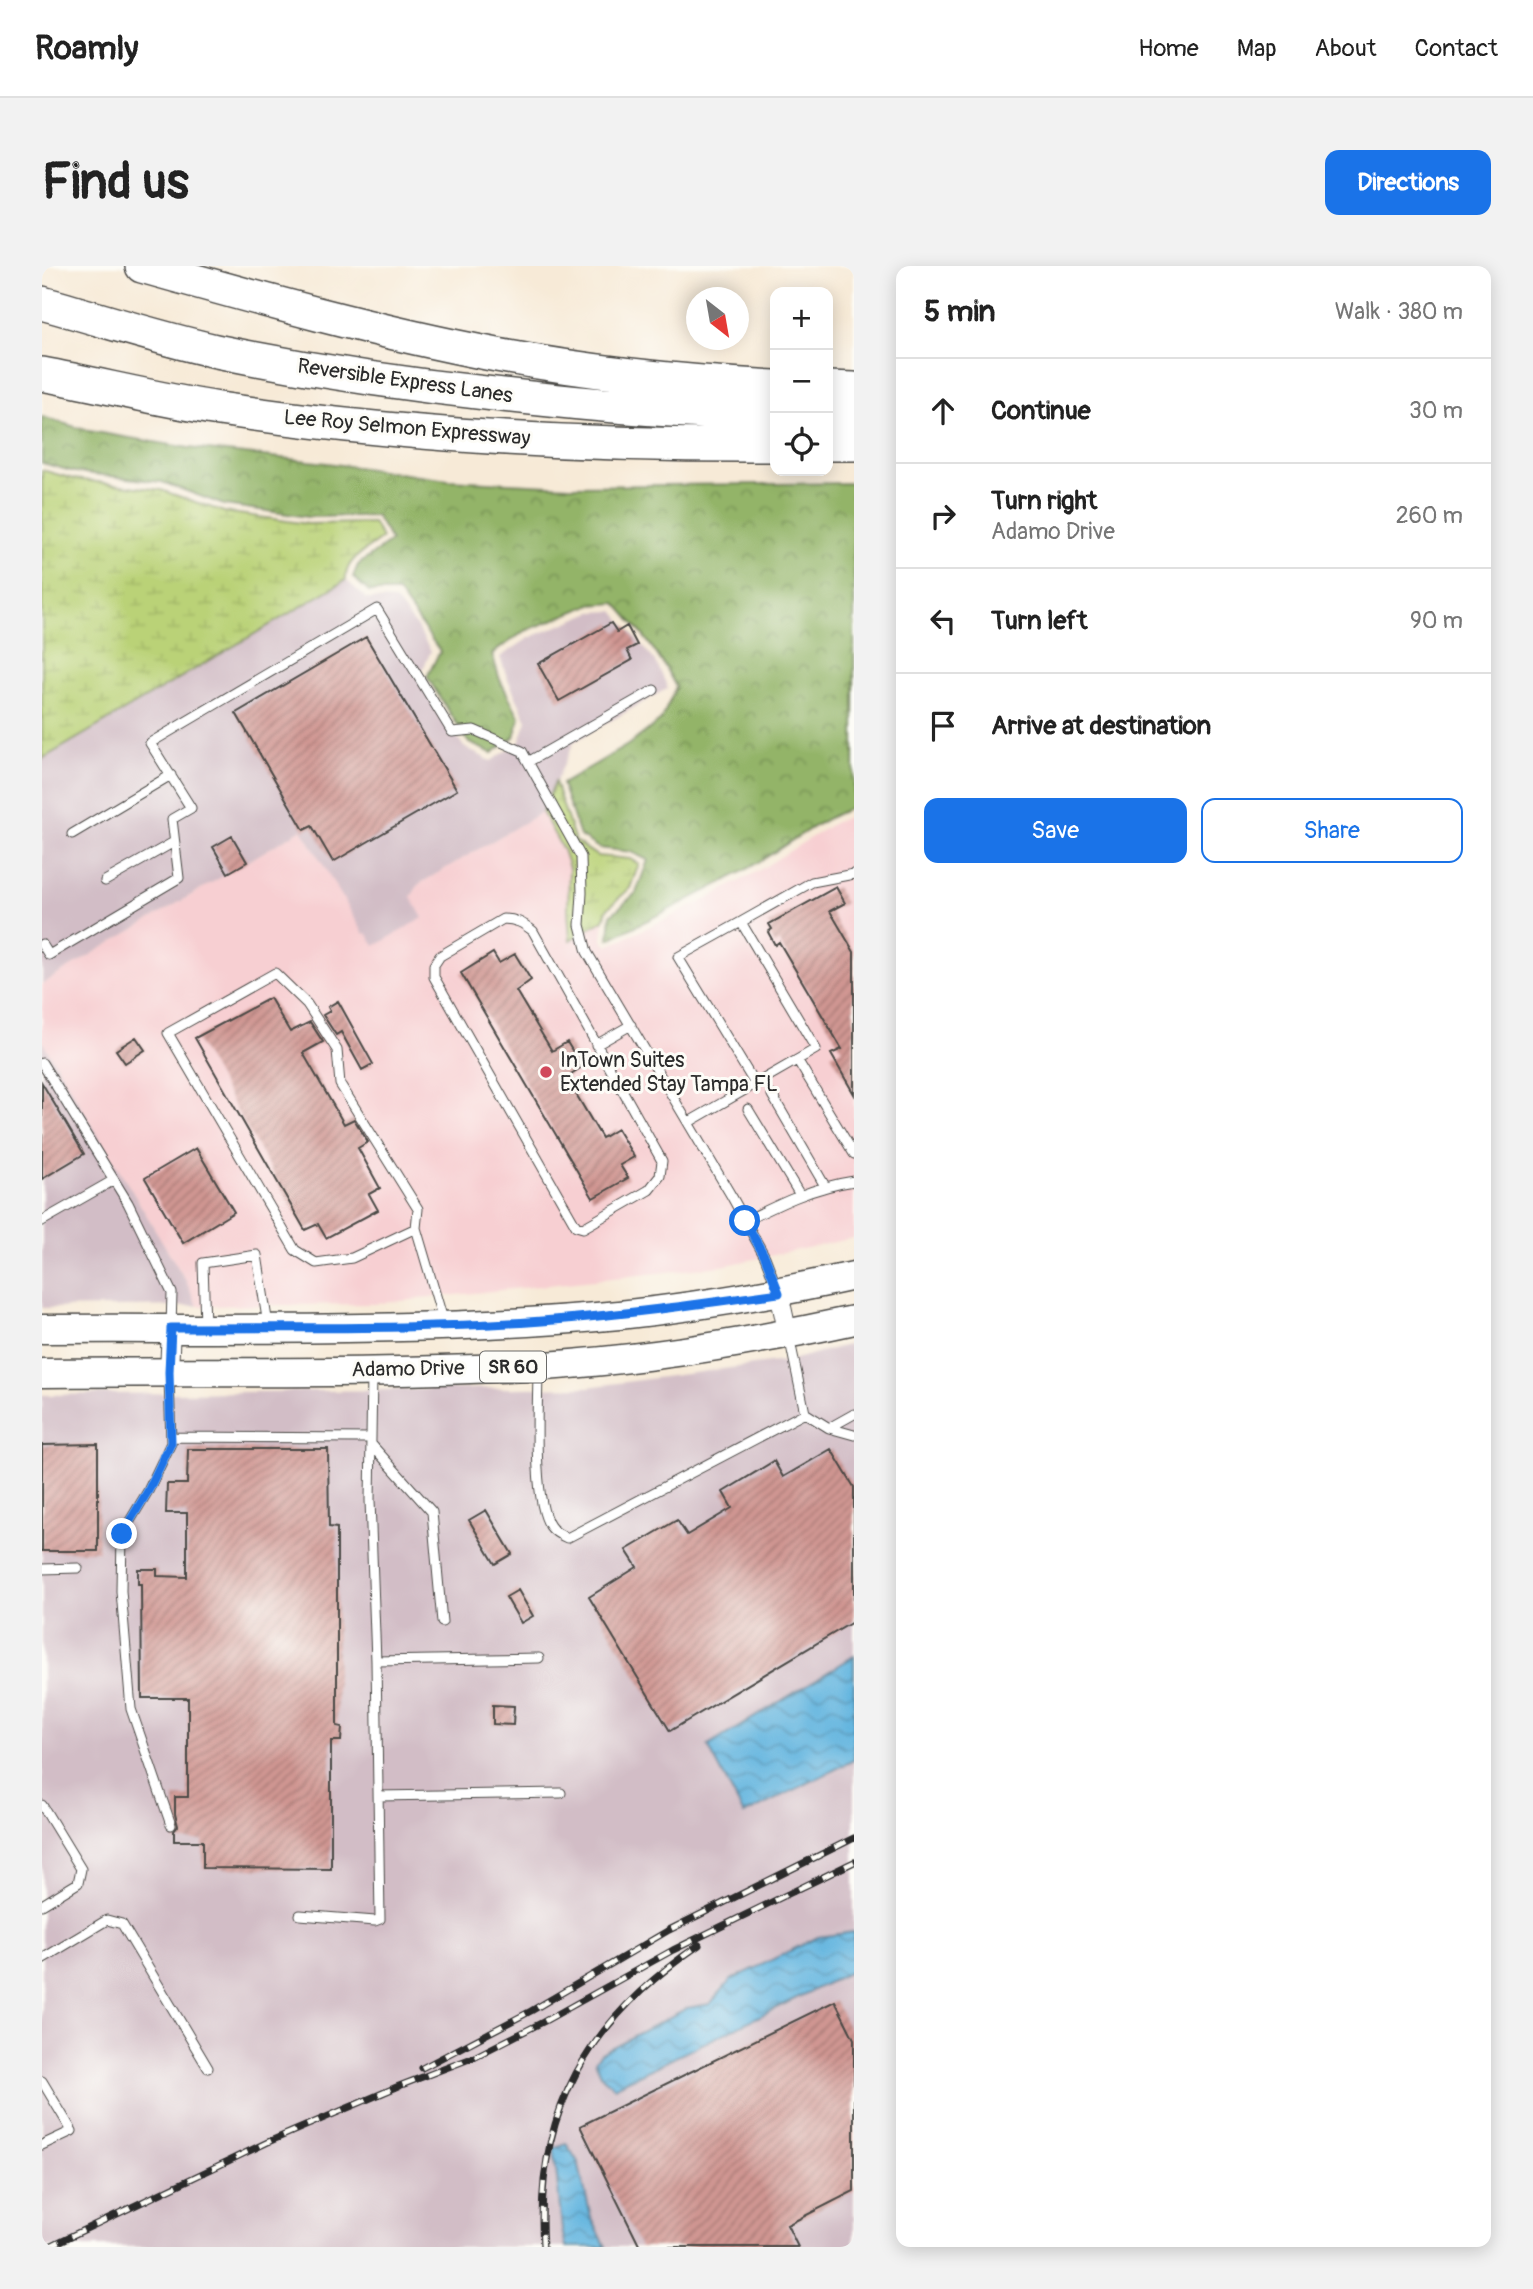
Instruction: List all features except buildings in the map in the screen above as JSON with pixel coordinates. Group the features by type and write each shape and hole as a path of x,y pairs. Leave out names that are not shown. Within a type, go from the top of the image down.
{"highway":[{"path":"142,266 319,313 498,355 630,375 770,387"},
{"path":"42,285 193,332 214,350"},
{"name":"Reversible Express Lanes","path":"42,303 214,350 288,365 474,392 654,409 770,414"},
{"path":"42,324 197,362 288,365"},
{"name":"Lee Roy Selmon Expressway","path":"42,374 217,409 398,430 676,446 770,445"},
{"path":"833,388 854,389"},
{"path":"833,414 854,415"},
{"path":"833,444 854,444"}],"main road":[{"name":"Adamo Drive","path":"42,1329 444,1325 540,1321 621,1314 779,1293 854,1276"},
{"name":"Adamo Drive","path":"42,1373 538,1366 626,1358 788,1335 854,1320"}],"street":[{"path":"779,1293 788,1335"},
{"path":"169,1372 171,1328"}],"lane":[{"path":"42,944 49,955 179,878 172,819 191,808 150,743 377,609 452,732 474,730 522,751 581,857 580,925 587,952 745,1221 765,1257 779,1293"},
{"path":"528,762 654,690"},
{"path":"72,834 171,775"},
{"path":"104,881 174,842"},
{"path":"755,1084 678,957 812,882 854,874"},
{"path":"503,919 522,922 533,931 596,1045 662,1161 662,1170 649,1190 583,1228 576,1226 434,977 434,965 440,957 503,919"},
{"path":"689,1122 816,1049 741,922"},
{"path":"416,1228 352,1258 316,1263 295,1250 168,1033 275,973 307,1004 337,1050 340,1084 418,1209 416,1228 444,1325"},
{"path":"596,1045 631,1025"},
{"path":"798,1060 854,1154"},
{"path":"42,1063 128,1203 172,1293 171,1328"},
{"path":"772,1095 825,1186"},
{"path":"748,1109 800,1195"},
{"path":"42,1220 114,1180"},
{"path":"745,1221 800,1195 825,1186 854,1181"},
{"path":"205,1328 203,1263 257,1255 268,1327"},
{"path":"788,1335 805,1413 829,1428 854,1435"},
{"path":"538,1366 538,1484 548,1524 567,1538 805,1413"},
{"path":"300,1915 375,1921 380,1919 376,1661 370,1500 372,1370"},
{"path":"169,1372 171,1443 148,1491 122,1534 121,1591 131,1709 171,1825"},
{"path":"829,1428 854,1414"},
{"path":"171,1437 371,1441 432,1512 442,1622"},
{"path":"42,1569 78,1568"},
{"path":"376,1661 540,1657"},
{"path":"378,1796 561,1793"},
{"path":"42,1805 80,1869 78,1883 45,1903 42,1892"},
{"path":"42,1959 107,1920 122,1924 208,2068"},
{"path":"42,2081 72,2131 42,2145"}],"shaded area":[{"path":"346,580 367,599 395,600 416,626 431,651 421,673 442,716 464,747 491,761 519,743 527,721 500,657 529,638 592,612 614,611 656,662 668,688 574,742 542,812 419,884 411,897 423,918 375,946 367,933 364,934 302,829 42,984 42,759"},
{"path":"542,812 563,850 569,868 570,939 604,920 602,940 608,946 700,903 758,871 837,821 854,815 854,1238 722,1266 374,1304 197,1306 186,1281 42,1041 42,984 302,829 365,934 411,897 419,884"},
{"path":"42,1041 186,1281 197,1306 42,1308"},
{"path":"854,1343 854,1656 708,1746 744,1815 854,1760 854,1932 818,1937 731,1980 710,2004 687,2008 614,2087 854,1970 854,2247 606,2247 591,2217 578,2162 562,2230 566,2247 42,2247 42,1395 588,1387 791,1360"}],"green space":[{"path":"42,417 89,431 189,448 448,480 570,486 854,483 854,807 814,826 717,885 609,939 611,915 636,893 648,860 631,852 599,848 580,836 562,784 631,743 661,720 676,687 649,643 616,603 590,605 525,631 492,654 500,680 520,718 514,737 492,753 469,743 427,677 440,651 398,592 369,592 353,577 358,565 391,541 376,516 308,517 224,505 162,482 75,472 42,463"},
{"path":"42,470 74,479 161,490 224,512 308,524 373,523 382,538 353,560 346,573 346,580 42,759"},
{"path":"555,782 575,841 597,856 630,859 639,864 630,888 607,909 604,920 570,940 569,868 563,850 542,812"}],"water":[{"path":"854,1656 854,1760 744,1815 708,1746"},
{"path":"854,1932 854,1970 614,2087 603,2078 595,2061 601,2053 687,2008 710,2004 731,1980 818,1937"},
{"path":"566,2143 578,2162 591,2217 606,2247 566,2247 554,2148"}],"railway":[{"path":"422,2068 531,2011 669,1930 854,1838"},
{"path":"48,2247 268,2142 472,2058 673,1950 854,1862"},
{"path":"543,2247 543,2198 548,2153 559,2112 576,2074 598,2038 627,2005 660,1974 699,1945"}],"place":[{"name":"InTown Suites Extended Stay Tampa FL","path":"546,1072"}],"route":[{"path":"122,1534 148,1491 171,1443 171,1328 460,1325 540,1321 698,1305 779,1293 765,1257 745,1221"}]}
